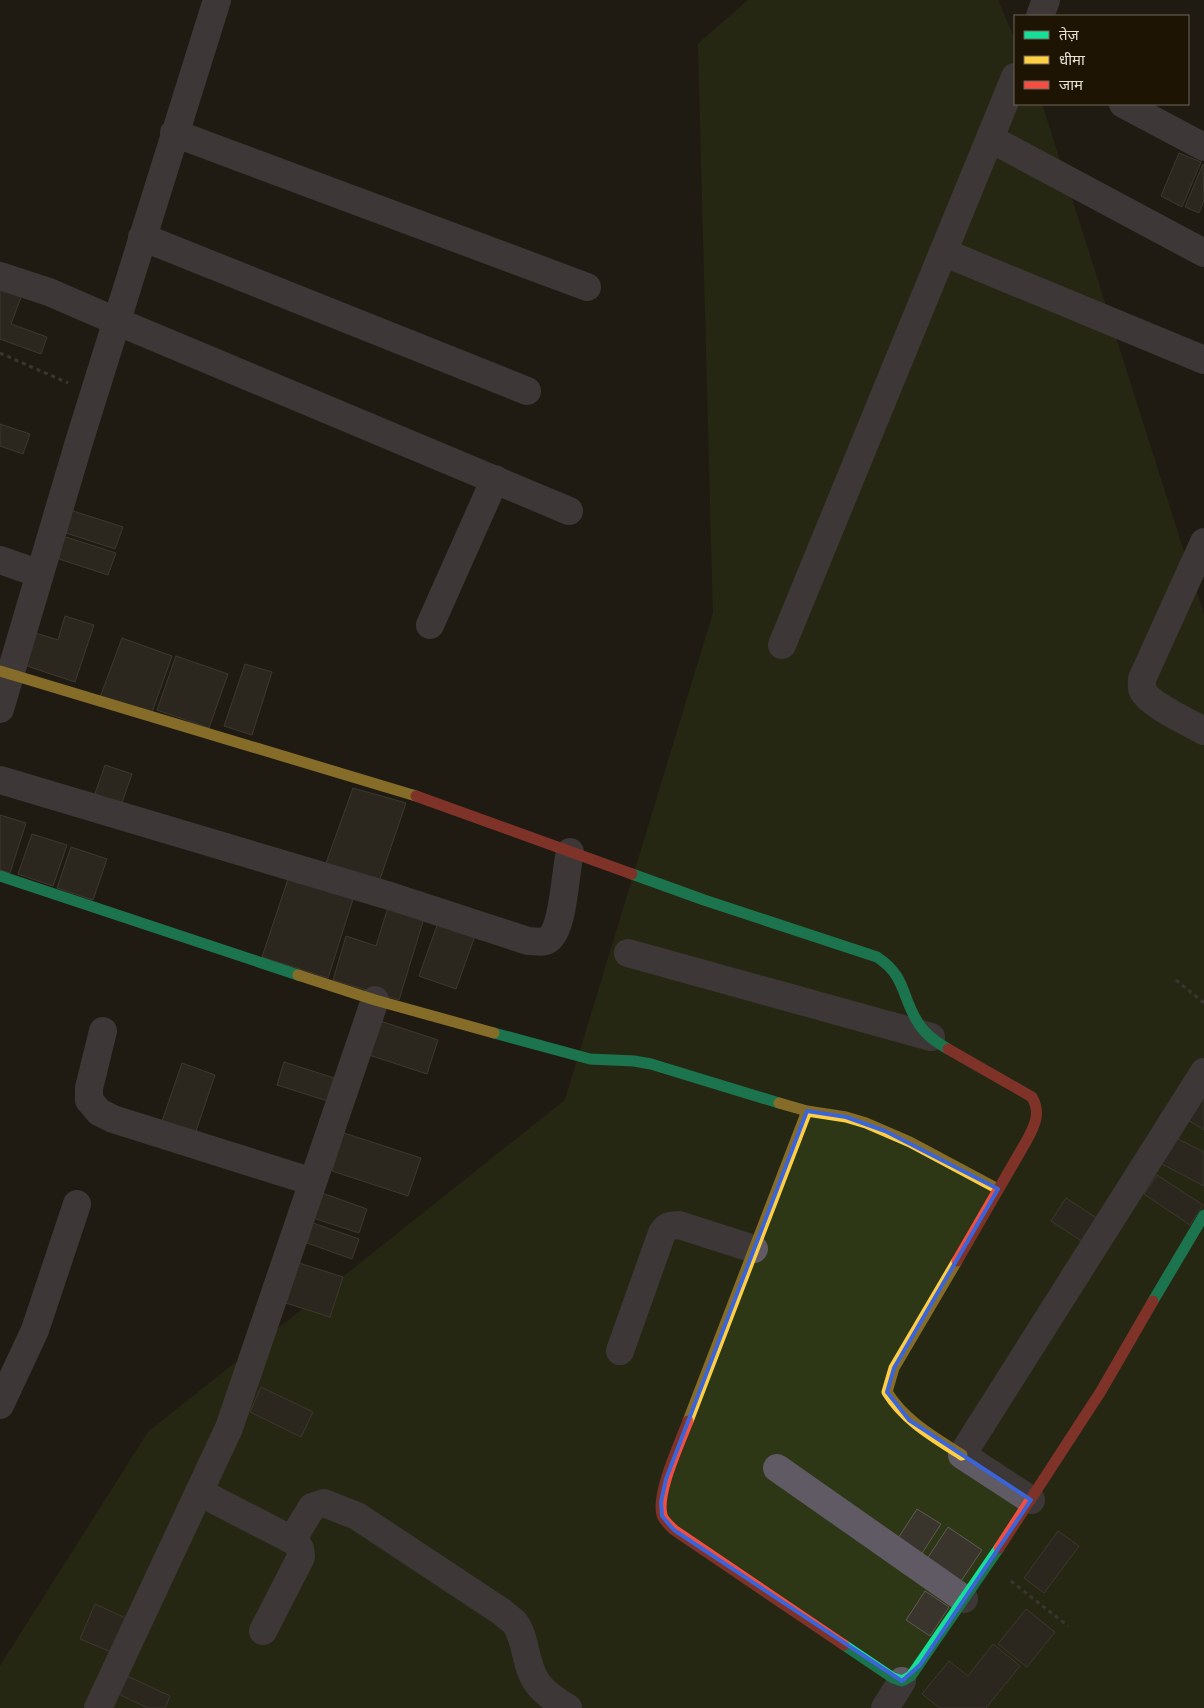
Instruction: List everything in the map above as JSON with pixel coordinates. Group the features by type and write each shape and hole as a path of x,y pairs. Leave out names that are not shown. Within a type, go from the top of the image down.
{"street":[{"path":"0,709 6,673 40,574 116,321 217,0"},
{"path":"1040,15 1046,0"},
{"path":"782,645 1014,80"},
{"path":"1126,105 1204,147"},
{"path":"174,133 588,287"},
{"path":"991,139 1204,253"},
{"path":"142,237 527,391"},
{"path":"943,252 1204,360"},
{"path":"0,276 50,292 569,510"},
{"path":"430,625 495,479"},
{"path":"1204,542 1142,680 1142,690 1156,704 1204,731"},
{"path":"0,560 40,574"},
{"path":"6,673 408,792 704,900 888,962 895,970 901,982 916,1021 936,1042 1032,1097 1037,1104 1038,1111 1036,1122 894,1368 887,1392 894,1405 909,1420 1031,1500"},
{"path":"0,780 393,897 528,941 543,942 550,938 558,925 570,852"},
{"path":"0,876 375,1000 590,1059 634,1061 651,1064 807,1111 846,1117 910,1142 998,1189"},
{"path":"628,953 931,1037"},
{"path":"98,1708 229,1428 375,1000"},
{"path":"104,1031 89,1088 89,1100 98,1112 113,1119 313,1182"},
{"path":"962,1455 1204,1072"},
{"path":"807,1111 666,1479 661,1502 662,1516 674,1530 893,1678 902,1681"},
{"path":"0,1405 34,1330 77,1204"},
{"path":"885,1708 902,1681 911,1676 920,1664 1031,1500 1101,1391 1204,1216"},
{"path":"620,1351 662,1233 666,1227 679,1225 754,1249"},
{"path":"777,1468 964,1599"},
{"path":"199,1492 296,1542 300,1549 301,1557 263,1631"},
{"path":"292,1540 312,1506 317,1504 324,1503 357,1516 502,1612 515,1623 530,1670 538,1684 568,1708"}],"path":[{"path":"0,353 74,386"},
{"path":"1176,980 1204,1003"},
{"path":"988,1563 1068,1626"}],"highlighted area":[{"path":"807,1111 846,1117 885,1131 998,1189 894,1368 887,1392 909,1420 1031,1500 920,1665 902,1681 674,1530 662,1516 661,1502 666,1479"}],"green space":[{"path":"748,0 998,0 1014,38 1014,105 1042,105 1204,615 1204,1708 0,1708 0,1666 148,1432 565,1100 713,613 698,44"}],"building":[{"path":"1179,153 1201,162 1182,207 1161,196"},
{"path":"1203,164 1204,201 1199,213 1185,207"},
{"path":"0,284 23,292 11,324 47,337 41,354 0,339"},
{"path":"0,424 30,434 23,454 0,446"},
{"path":"70,510 123,527 115,549 63,532"},
{"path":"63,536 116,553 108,575 56,558"},
{"path":"65,616 94,625 75,682 18,663 29,631 58,640"},
{"path":"122,638 172,656 151,715 100,697"},
{"path":"176,656 228,674 209,728 157,710"},
{"path":"245,664 272,672 252,735 224,726"},
{"path":"105,765 132,774 118,814 91,805"},
{"path":"353,788 406,803 378,885 325,866"},
{"path":"0,815 26,823 10,873 0,870"},
{"path":"32,834 67,845 53,886 18,874"},
{"path":"71,847 107,859 93,900 57,888"},
{"path":"289,876 354,896 328,978 262,957"},
{"path":"389,904 425,915 399,1000 333,980 346,936 376,946"},
{"path":"440,917 477,930 456,989 419,976"},
{"path":"377,1020 438,1040 427,1074 366,1054"},
{"path":"284,1062 341,1080 334,1103 277,1085"},
{"path":"182,1063 215,1075 195,1134 161,1124"},
{"path":"1204,1097 1204,1130 1185,1118"},
{"path":"344,1133 421,1158 408,1196 332,1171"},
{"path":"1174,1137 1204,1152 1204,1186 1160,1163"},
{"path":"1157,1175 1203,1205 1190,1225 1144,1194"},
{"path":"322,1193 367,1209 359,1233 313,1218"},
{"path":"1066,1198 1098,1219 1083,1242 1051,1221"},
{"path":"313,1223 359,1239 352,1259 307,1243"},
{"path":"299,1263 343,1277 330,1317 286,1303"},
{"path":"261,1387 313,1412 301,1437 250,1412"},
{"path":"917,1509 941,1524 917,1561 893,1546"},
{"path":"948,1527 982,1550 957,1587 923,1565"},
{"path":"1058,1531 1079,1546 1044,1593 1024,1578"},
{"path":"925,1591 949,1607 930,1636 906,1620"},
{"path":"95,1604 130,1620 116,1654 80,1639"},
{"path":"1026,1609 1055,1632 1027,1667 998,1644"},
{"path":"993,1644 1020,1666 986,1708 940,1708 922,1694 949,1661 968,1676"},
{"path":"125,1675 170,1696 165,1708 148,1708 116,1693"}],"traffic: fast":[{"path":"632,874 704,900 877,957 893,971 902,986 912,1012 923,1030 948,1049"},
{"path":"0,876 298,975"},
{"path":"494,1033 590,1059 634,1061 651,1064 779,1103"},
{"path":"1153,1301 1204,1215"},
{"path":"844,1645 893,1678 902,1681 911,1676 999,1548"}],"traffic: slow":[{"path":"0,671 416,796"},
{"path":"298,975 375,1000 494,1033"},
{"path":"779,1103 807,1111 846,1117 866,1123 910,1142 998,1189"},
{"path":"688,1421 807,1111"},
{"path":"957,1261 894,1368 887,1392 902,1412 911,1420 962,1455"}],"traffic: jam":[{"path":"416,796 632,874"},
{"path":"948,1049 1032,1097 1036,1108 1036,1119 1027,1140 957,1261"},
{"path":"999,1548 1101,1391 1153,1301"},
{"path":"688,1421 665,1481 661,1506 664,1519 674,1530 844,1645"}]}
